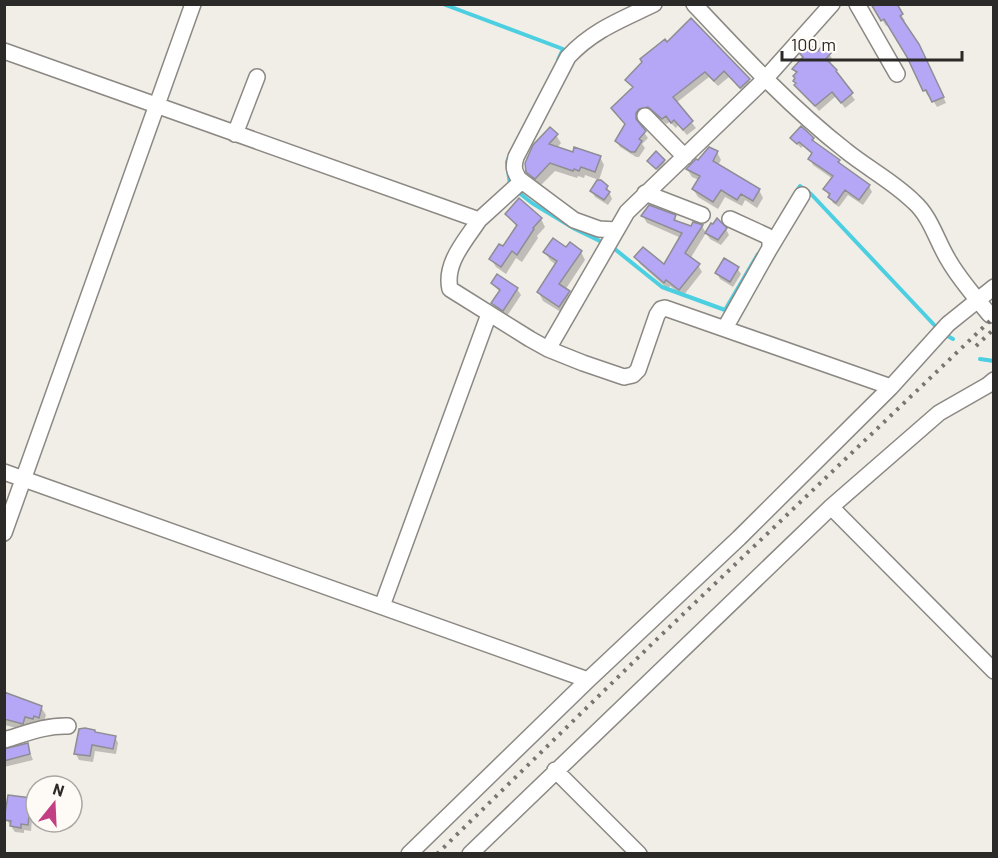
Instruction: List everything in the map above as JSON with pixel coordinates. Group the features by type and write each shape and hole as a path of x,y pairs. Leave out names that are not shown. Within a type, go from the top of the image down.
{"street":[{"path":"4,533 194,4"},
{"path":"610,240 599,229 574,220 522,181 514,169 516,157 568,57 598,30 654,4"},
{"path":"694,4 765,79 845,151 916,203 949,262 990,315"},
{"path":"548,349 627,212 765,79 832,4"},
{"path":"857,4 897,74"},
{"path":"4,51 479,220"},
{"path":"235,134 257,77"},
{"path":"645,116 685,157"},
{"path":"522,181 479,220 453,260 449,284 450,289 548,349 624,377 633,375 638,370 660,309 670,309 891,387"},
{"path":"645,193 702,215"},
{"path":"725,328 802,195"},
{"path":"730,219 767,236 770,240 770,248"},
{"path":"409,854 588,680 739,538 891,387 948,324 993,287"},
{"path":"382,606 489,314"},
{"path":"470,854 831,507 939,413 992,385"},
{"path":"4,472 588,680"},
{"path":"831,507 993,671"},
{"path":"4,740 50,727 68,726"},
{"path":"555,770 639,854"}],"building":[{"path":"871,4 897,4 903,14 900,16 919,44 944,97 932,102 926,90 923,91 907,57 884,19 881,21"},
{"path":"691,18 750,79 740,88 724,71 714,81 705,72 673,97 693,121 683,130 674,120 671,123 666,116 662,119 648,107 639,109 636,119 646,131 639,139 642,141 635,152 631,152 615,141 625,124 611,108 633,87 625,80 642,62 640,59 665,39 667,42"},
{"path":"809,44 818,51 822,46 831,53 826,59 853,93 841,103 832,92 815,106 794,85 796,83 793,81 795,78 793,76 797,72 792,69 803,57 800,54"},
{"path":"801,126 814,138 812,140 870,185 859,200 845,190 836,203 828,197 830,194 823,189 833,176 808,159 812,153 790,138"},
{"path":"550,127 558,134 549,144 573,152 574,147 601,156 595,172 581,167 579,171 574,169 573,171 550,163 535,179 526,172 525,163 533,145"},
{"path":"709,147 718,151 713,161 760,189 753,201 741,194 737,200 721,190 713,202 692,189 700,176 686,169"},
{"path":"656,151 665,160 656,169 647,161"},
{"path":"597,180 601,180 608,186 606,189 610,192 604,200 590,191"},
{"path":"519,198 542,218 533,228 517,255 512,251 501,267 489,259 499,244 503,246 517,225 505,214"},
{"path":"649,205 676,215 674,220 691,226 693,222 703,225 685,253 700,264 679,290 666,280 664,283 634,257 643,247 664,264 682,233 641,216"},
{"path":"717,218 727,228 718,240 705,233"},
{"path":"553,238 566,247 570,242 582,251 559,284 570,291 559,307 537,292 557,261 543,252"},
{"path":"724,258 739,267 730,282 715,273"},
{"path":"497,274 518,288 503,311 491,303 500,290 491,283"},
{"path":"4,692 42,706 39,718 25,717 23,724 4,719"},
{"path":"85,728 116,736 113,749 92,745 90,756 74,754 79,729"},
{"path":"28,743 30,754 4,761 4,749"},
{"path":"8,795 24,797 24,824 21,824 21,828 10,826 11,821 4,820"}],"waterway":[{"path":"443,4 563,49 558,60"},
{"path":"509,157 507,162 510,185"},
{"path":"796,192 800,186 811,194 938,329"},
{"path":"518,192 575,229 604,243"},
{"path":"611,246 662,287 725,310 758,254"},
{"path":"944,334 953,339"},
{"path":"980,359 994,361"}],"railway":[{"path":"437,854 655,641 994,317"},
{"path":"976,346 994,329"}]}
